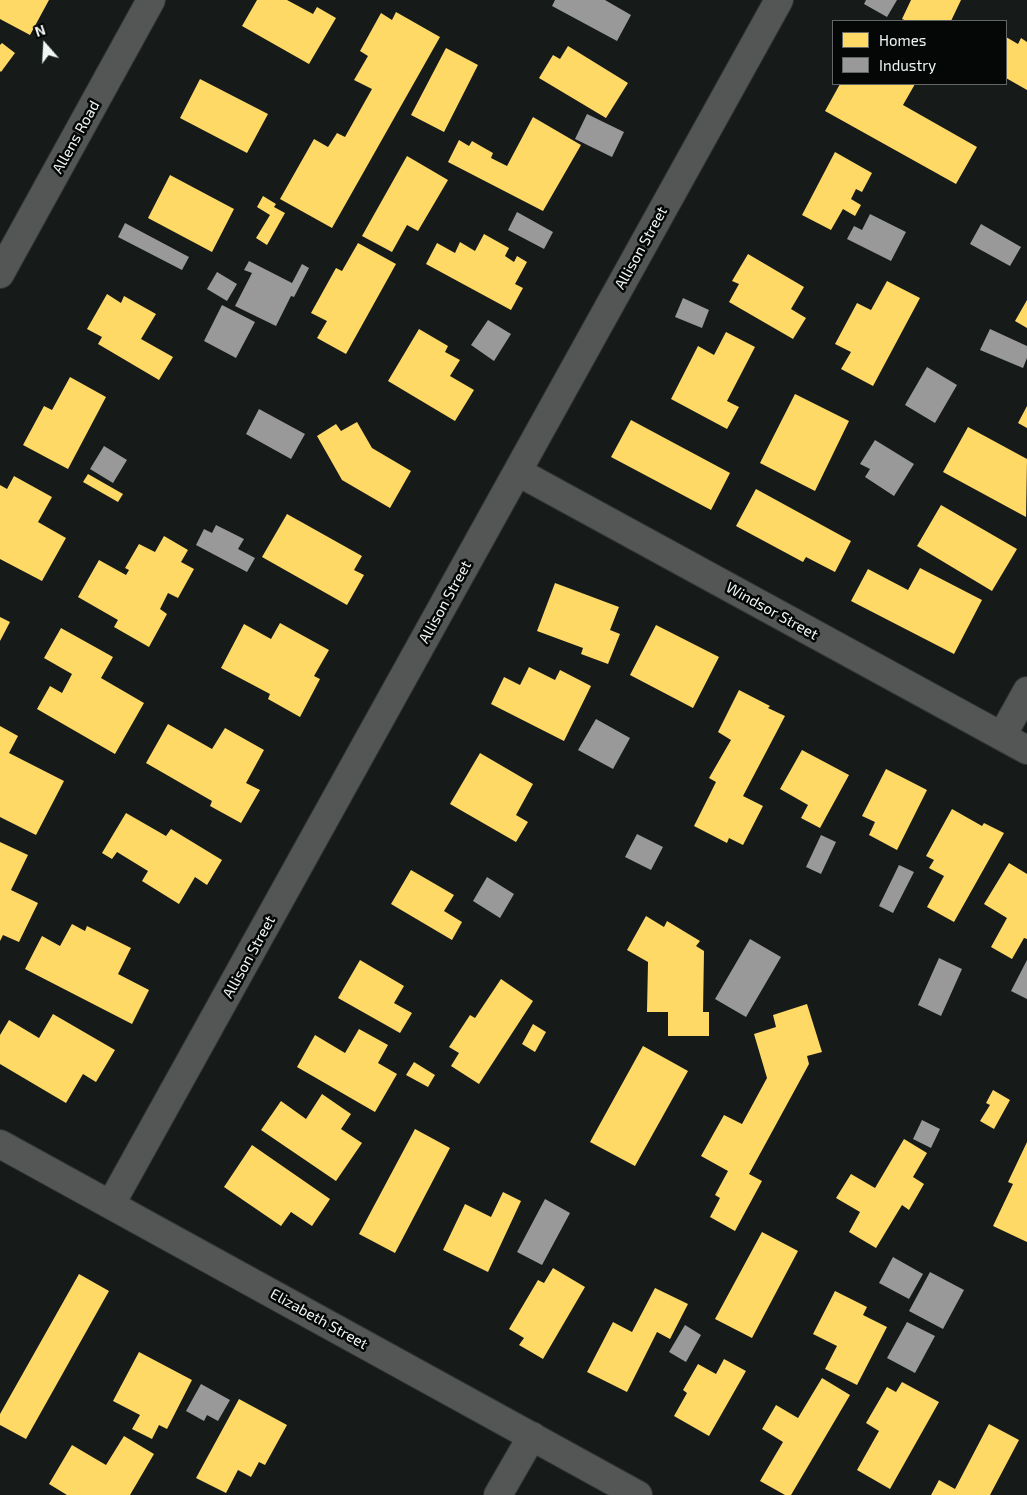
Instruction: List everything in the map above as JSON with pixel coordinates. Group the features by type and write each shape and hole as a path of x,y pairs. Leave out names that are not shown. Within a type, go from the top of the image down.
{"street":[{"name":"Allens Road","path":"0,274 151,0"},
{"name":"Allison Street","path":"112,1204 779,0"},
{"name":"Windsor Street","path":"518,472 1027,750"},
{"path":"1002,736 1027,690"},
{"name":"Elizabeth Street","path":"0,1144 638,1495"},
{"path":"498,1495 532,1436"}],"building: Homes":[{"path":"0,0 49,0 30,35 0,19"},
{"path":"257,0 287,0 313,14 317,7 336,18 309,64 242,26"},
{"path":"911,0 961,0 951,20 902,19"},
{"path":"396,12 440,37 332,228 280,199 314,139 328,147 337,133 345,137 372,89 354,80 368,56 360,51 381,13 392,20"},
{"path":"1007,38 1018,44 1021,38 1027,42 1027,90 1007,79"},
{"path":"2,43 15,53 1,72 0,45"},
{"path":"568,46 628,83 606,118 539,78 553,55 560,59"},
{"path":"446,48 478,65 444,132 411,115"},
{"path":"200,79 268,114 247,153 180,118"},
{"path":"839,85 914,85 903,105 977,147 956,184 825,111"},
{"path":"533,117 581,145 543,211 448,162 459,140 469,146 472,141 493,153 491,158 507,166"},
{"path":"835,152 872,173 862,192 856,189 851,199 861,205 855,216 843,209 831,230 802,215"},
{"path":"407,156 448,180 418,231 407,225 392,252 362,236"},
{"path":"170,175 234,209 212,252 148,218"},
{"path":"263,196 276,204 274,207 285,213 267,245 256,238 270,215 257,207"},
{"path":"484,234 509,248 505,256 514,262 517,256 527,262 515,284 523,288 511,310 426,264 437,243 455,253 460,242 475,251"},
{"path":"358,243 396,264 346,354 317,338 327,321 311,313 336,268 342,271"},
{"path":"748,254 804,287 791,309 806,318 793,339 729,302 739,284 732,281"},
{"path":"887,281 920,298 873,386 841,369 851,352 835,344 857,303 871,310"},
{"path":"107,294 121,303 124,296 156,314 141,339 173,357 159,380 98,344 102,337 87,329"},
{"path":"1027,300 1027,328 1015,321"},
{"path":"419,329 448,346 445,352 460,360 450,376 474,390 455,421 388,381"},
{"path":"726,332 755,347 727,401 739,407 727,429 671,399 698,346 714,355"},
{"path":"70,377 106,397 68,469 23,445 44,406 52,410"},
{"path":"795,394 849,421 815,491 760,463"},
{"path":"1027,406 1027,428 1018,423"},
{"path":"631,420 730,473 711,510 611,457"},
{"path":"357,422 372,448 411,471 390,508 342,480 317,436 336,424 341,431"},
{"path":"968,427 1027,459 1026,517 943,472"},
{"path":"88,474 123,494 118,502 83,482"},
{"path":"14,476 52,497 38,522 66,538 42,581 0,559 0,485 7,489"},
{"path":"756,489 851,541 835,572 806,557 803,562 736,526"},
{"path":"941,505 1017,549 992,591 917,546"},
{"path":"287,514 362,556 354,570 364,575 347,605 262,557"},
{"path":"164,536 188,550 181,562 194,569 178,598 168,593 160,609 167,614 149,647 114,627 118,620 78,597 99,560 126,575 129,570 125,568 139,544 155,552"},
{"path":"920,568 982,600 954,654 851,601 868,569 908,590"},
{"path":"555,583 619,607 610,630 620,634 608,664 581,654 583,648 537,631"},
{"path":"0,617 10,622 0,641"},
{"path":"280,623 329,650 314,676 320,679 300,717 268,699 270,694 221,668 244,624 271,639"},
{"path":"656,625 719,657 693,708 630,675"},
{"path":"61,628 113,657 101,678 144,703 115,754 37,709 50,686 62,693 72,674 44,658"},
{"path":"529,667 555,680 560,670 591,686 564,741 491,704 504,677 520,685"},
{"path":"739,690 785,716 743,796 763,806 743,845 729,838 727,843 694,826 716,782 709,778 731,740 718,732"},
{"path":"168,724 212,749 225,728 264,750 246,783 260,790 241,823 210,806 212,801 146,763"},
{"path":"0,726 18,736 9,753 64,781 36,835 0,817"},
{"path":"802,750 849,775 820,828 801,818 808,805 780,789"},
{"path":"480,753 533,784 516,815 528,822 516,842 450,804"},
{"path":"886,769 927,790 897,850 869,835 875,822 862,816"},
{"path":"952,809 982,826 984,823 1004,833 954,922 927,907 944,876 929,868 934,860 926,856"},
{"path":"126,813 166,836 171,829 222,860 207,885 195,877 179,904 142,881 148,871 117,852 112,859 102,853"},
{"path":"0,842 28,855 11,890 38,903 19,942 3,935 0,941"},
{"path":"1009,863 1027,874 1027,939 1024,938 1012,959 991,947 1007,918 984,904"},
{"path":"411,870 454,895 444,911 462,922 452,940 391,904"},
{"path":"646,916 664,927 667,921 700,941 696,946 704,951 703,1012 709,1012 709,1036 668,1036 668,1012 647,1012 648,962 627,950"},
{"path":"72,924 85,931 87,926 131,948 118,974 149,990 132,1024 25,969 42,936 60,946"},
{"path":"360,960 404,986 394,1003 412,1013 400,1033 338,998"},
{"path":"501,979 533,1001 479,1084 451,1066 459,1053 449,1047 470,1015 475,1018"},
{"path":"807,1004 822,1052 807,1056 809,1064 749,1174 762,1181 735,1231 710,1217 720,1198 715,1195 728,1171 701,1156 724,1115 742,1124 767,1078 754,1034 776,1027 773,1015"},
{"path":"53,1014 115,1050 96,1082 83,1074 66,1103 0,1064 0,1035 9,1020 39,1038"},
{"path":"533,1024 546,1032 535,1052 522,1044"},
{"path":"359,1029 388,1045 378,1063 397,1074 375,1112 297,1067 315,1035 345,1053"},
{"path":"643,1046 688,1071 635,1166 590,1142"},
{"path":"414,1062 435,1075 428,1087 406,1075"},
{"path":"993,1090 1010,1100 994,1129 980,1121 990,1105 986,1103"},
{"path":"322,1094 351,1114 341,1129 362,1143 336,1181 261,1130 281,1101 306,1119"},
{"path":"415,1129 450,1148 395,1253 359,1234"},
{"path":"904,1139 927,1153 913,1177 924,1184 909,1210 902,1205 876,1248 849,1232 860,1212 836,1198 851,1174 875,1188"},
{"path":"1027,1142 1027,1242 993,1226 1013,1184 1008,1182"},
{"path":"252,1145 330,1199 312,1226 291,1212 281,1226 224,1187"},
{"path":"503,1192 521,1201 488,1272 443,1250 465,1204 491,1217"},
{"path":"762,1232 798,1251 752,1338 715,1319"},
{"path":"553,1268 585,1287 543,1359 519,1345 524,1338 509,1329 538,1280 544,1283"},
{"path":"79,1274 109,1291 26,1439 0,1425 0,1414"},
{"path":"655,1288 688,1304 670,1339 657,1332 627,1392 587,1372 613,1322 632,1332"},
{"path":"835,1291 867,1307 863,1315 887,1327 857,1385 825,1369 837,1346 813,1334"},
{"path":"139,1352 192,1380 167,1429 159,1425 152,1439 132,1429 140,1415 113,1401"},
{"path":"724,1359 746,1371 709,1436 674,1416 687,1393 683,1390 698,1364 716,1374"},
{"path":"822,1378 850,1395 791,1495 785,1495 760,1481 783,1442 762,1429 776,1405 798,1418"},
{"path":"902,1382 939,1402 890,1489 857,1470 879,1431 866,1423 887,1387 896,1392"},
{"path":"239,1399 287,1425 265,1465 259,1462 251,1477 238,1470 226,1493 196,1478"},
{"path":"989,1424 1019,1440 990,1495 931,1495 939,1480 955,1489"},
{"path":"124,1436 154,1454 130,1495 67,1495 49,1484 72,1445 106,1465"}],"building: Industry":[{"path":"555,0 605,0 631,15 617,41 552,6"},
{"path":"866,0 897,0 887,17 864,4"},
{"path":"587,114 624,132 612,157 575,139"},
{"path":"517,212 553,232 544,249 508,230"},
{"path":"870,214 906,232 891,261 847,239 854,226 862,230"},
{"path":"125,223 189,257 182,270 118,237"},
{"path":"981,224 1021,247 1010,266 970,244"},
{"path":"249,261 292,283 302,264 309,268 294,297 291,296 276,326 235,306 252,273 244,270"},
{"path":"217,272 237,284 227,301 207,289"},
{"path":"683,298 709,310 702,328 675,317"},
{"path":"222,305 255,322 236,358 204,341"},
{"path":"488,320 511,334 494,361 471,345"},
{"path":"990,329 1027,346 1027,358 1023,368 980,350"},
{"path":"927,367 957,385 935,423 905,405"},
{"path":"259,409 305,434 291,459 246,434"},
{"path":"875,440 914,464 894,496 865,477 870,469 860,464"},
{"path":"104,446 127,460 113,483 90,469"},
{"path":"216,525 244,539 238,549 255,558 247,572 196,545 204,529 212,533"},
{"path":"596,719 630,738 613,769 578,750"},
{"path":"637,834 663,847 651,870 625,857"},
{"path":"821,835 836,842 821,874 806,867"},
{"path":"899,865 914,872 893,913 879,906"},
{"path":"487,877 514,894 500,918 473,901"},
{"path":"750,939 781,957 746,1017 715,999"},
{"path":"939,958 962,969 941,1016 918,1005"},
{"path":"1027,960 1027,999 1011,991"},
{"path":"922,1120 940,1129 931,1148 913,1139"},
{"path":"545,1199 570,1213 542,1265 517,1252"},
{"path":"893,1257 923,1274 909,1299 879,1283"},
{"path":"930,1272 964,1290 943,1329 909,1311"},
{"path":"907,1322 935,1336 915,1373 887,1358"},
{"path":"685,1325 701,1335 686,1362 669,1352"},
{"path":"201,1384 230,1400 218,1421 207,1415 204,1421 186,1411"}]}
